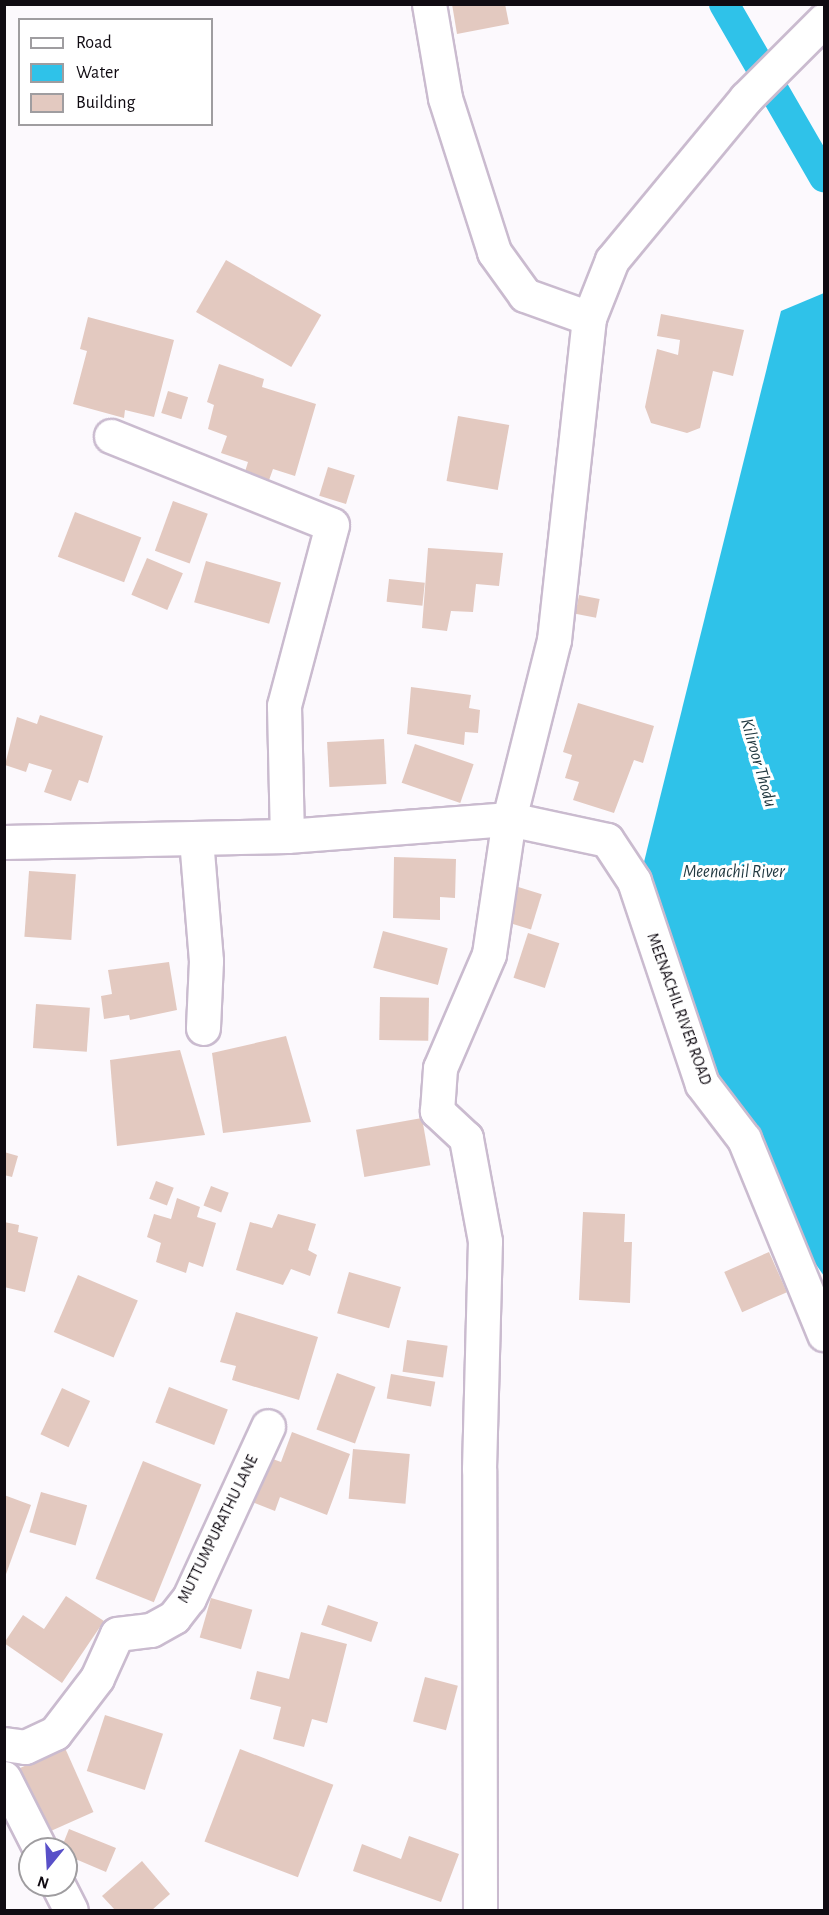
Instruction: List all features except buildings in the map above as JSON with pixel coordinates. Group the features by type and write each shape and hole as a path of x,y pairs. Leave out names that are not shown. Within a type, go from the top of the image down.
{"street":[{"path":"429,4 446,98 494,252 525,295 590,318"},
{"path":"480,1911 479,1469 485,1241 466,1138 437,1111 440,1068 489,954 508,819 554,640 590,318 612,260 746,98 825,20"},
{"path":"111,436 332,525 284,706 287,836"},
{"name":"MEENACHIL RIVER ROAD","path":"4,842 287,836 508,819 607,840 634,881 702,1084 744,1139 825,1334"},
{"path":"196,839 206,961 203,1028"},
{"name":"MUTTUMPURATHU LANE","path":"4,1744 26,1747 55,1733 97,1678 117,1634 151,1630 174,1617 189,1598 268,1426"},
{"path":"4,1778 34,1837"},
{"path":"64,1897 71,1911"}],"water":[{"name":"Meenachil River","path":"824,293 824,1276 695,1091 642,870 781,311"}],"waterway":[{"path":"724,4 824,177"}],"water label":[{"name":"Kiliroor Thodu","path":"758,763"}]}
